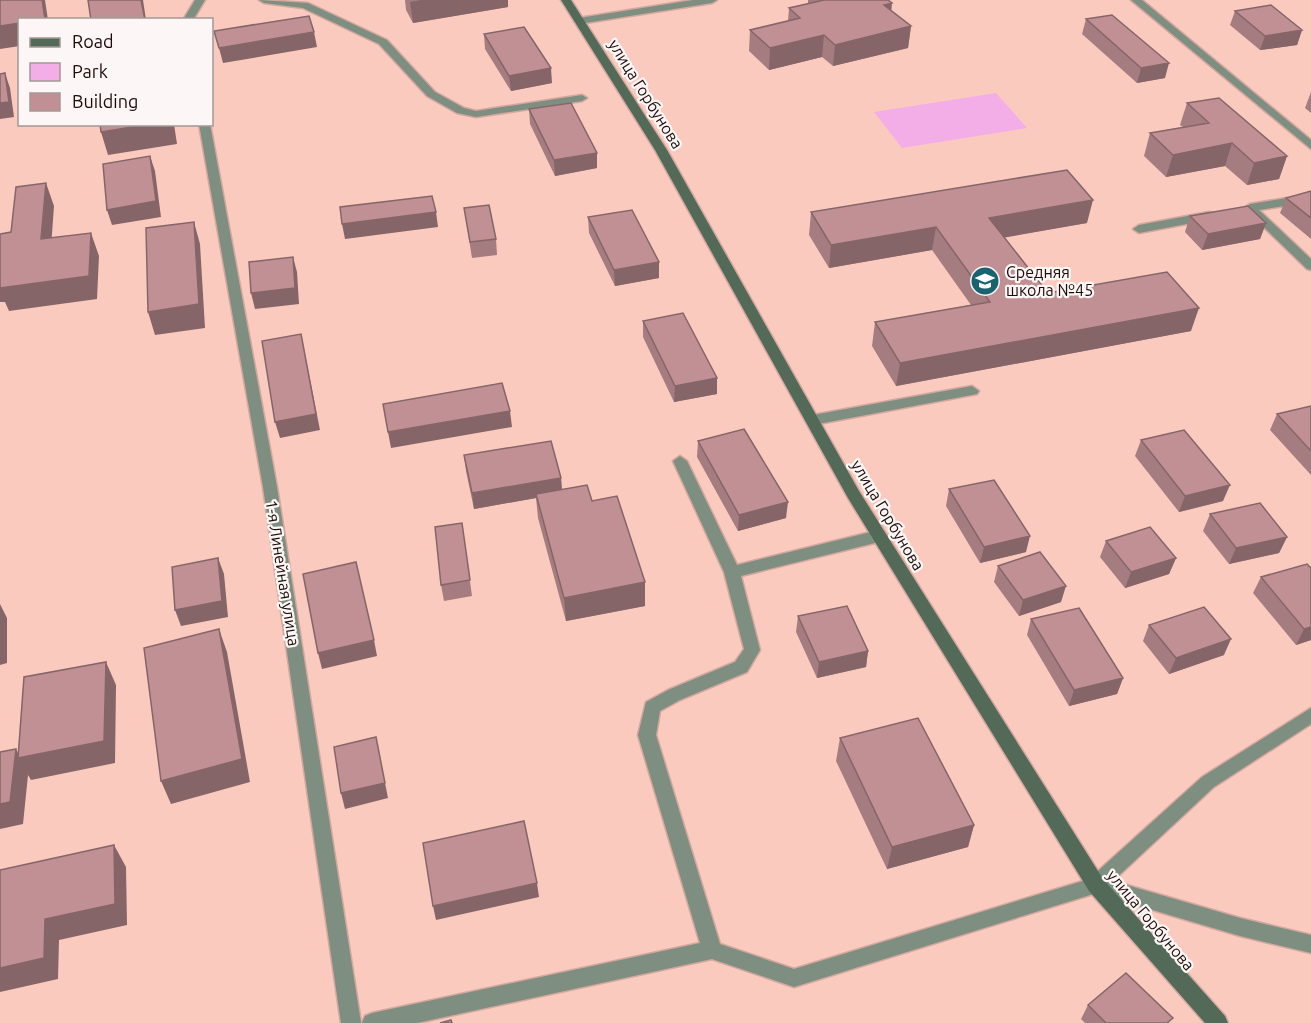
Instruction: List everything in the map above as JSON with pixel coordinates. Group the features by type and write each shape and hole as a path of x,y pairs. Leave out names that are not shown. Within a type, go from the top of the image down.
{"street":[{"path":"189,18 200,0"},
{"path":"264,0 305,5 383,42 430,94 461,111 476,114 582,98"},
{"name":"улица Горбунова","path":"566,0 661,150 853,494 1096,885 1218,1023"},
{"path":"579,21 712,0"},
{"path":"1136,0 1311,146"},
{"name":"1-я Линейная улица","path":"204,126 270,487 351,1023"},
{"path":"1311,198 1245,209 1311,266"},
{"path":"1139,229 1217,214"},
{"path":"813,420 972,391"},
{"path":"680,461 732,572 752,650 741,667 674,695 652,707 647,735 712,950"},
{"path":"732,572 879,537"},
{"path":"372,1023 712,950 794,978 1096,885 1208,782 1311,714"},
{"path":"1096,885 1240,927 1311,944"}],"green space":[{"path":"996,93 1027,128 902,148 874,112"}],"building":[{"path":"0,0 42,0 45,18 18,18 18,23 0,26"},
{"path":"88,0 141,0 145,18 91,18"},
{"path":"824,0 888,0 892,3 884,5 911,26 835,45 824,35 770,48 750,30 800,18 789,8"},
{"path":"1271,5 1302,30 1265,36 1235,11"},
{"path":"1112,15 1169,63 1141,68 1086,19"},
{"path":"309,16 314,32 219,48 214,31"},
{"path":"524,27 551,68 509,76 484,34"},
{"path":"5,73 9,102 0,103 0,74"},
{"path":"1219,98 1287,156 1254,163 1232,143 1173,155 1150,133 1209,123 1187,103"},
{"path":"571,103 597,153 554,160 529,109"},
{"path":"100,126 138,126 101,132"},
{"path":"150,156 156,201 107,210 103,164"},
{"path":"1067,170 1093,200 989,218 1048,293 1167,272 1199,308 900,363 875,322 990,302 936,227 831,245 811,212"},
{"path":"46,183 41,239 91,233 89,276 0,288 0,234 11,232 16,187"},
{"path":"1311,191 1311,218 1286,198"},
{"path":"432,196 436,212 342,224 340,207"},
{"path":"489,205 496,239 470,242 464,208"},
{"path":"1248,206 1266,223 1208,234 1190,216"},
{"path":"632,210 659,262 614,270 588,217"},
{"path":"194,222 199,304 148,312 146,228"},
{"path":"293,257 295,288 251,293 249,262"},
{"path":"683,313 717,378 675,386 643,321"},
{"path":"301,334 316,414 275,422 262,341"},
{"path":"502,383 510,411 388,432 383,404"},
{"path":"1311,406 1311,451 1277,414"},
{"path":"744,429 788,502 739,515 698,441"},
{"path":"1184,430 1230,485 1185,496 1141,440"},
{"path":"551,441 561,478 472,493 464,455"},
{"path":"994,480 1030,536 984,547 949,489"},
{"path":"587,485 592,501 617,496 645,582 564,598 536,494"},
{"path":"1260,503 1287,537 1236,548 1210,514"},
{"path":"462,523 470,580 441,585 435,527"},
{"path":"1150,527 1176,558 1131,572 1106,541"},
{"path":"1040,552 1066,586 1023,600 998,566"},
{"path":"218,558 222,601 175,610 172,567"},
{"path":"356,562 374,640 318,653 303,574"},
{"path":"1307,564 1311,568 1311,627 1304,629 1261,577"},
{"path":"847,606 868,651 819,662 798,616"},
{"path":"1204,607 1231,639 1176,658 1149,625"},
{"path":"1079,608 1123,678 1074,690 1031,619"},
{"path":"219,629 242,759 161,781 144,648"},
{"path":"106,662 104,741 18,758 24,677"},
{"path":"918,718 974,825 892,847 840,738"},
{"path":"376,737 385,783 341,793 334,747"},
{"path":"16,749 10,802 0,804 0,752"},
{"path":"524,821 537,883 433,906 423,843"},
{"path":"114,845 115,904 45,919 44,958 0,968 0,870"},
{"path":"1126,973 1173,1018 1167,1023 1106,1023 1088,1005"}],"place":[{"name":"Средняя школа №45","path":"985,281"}]}
